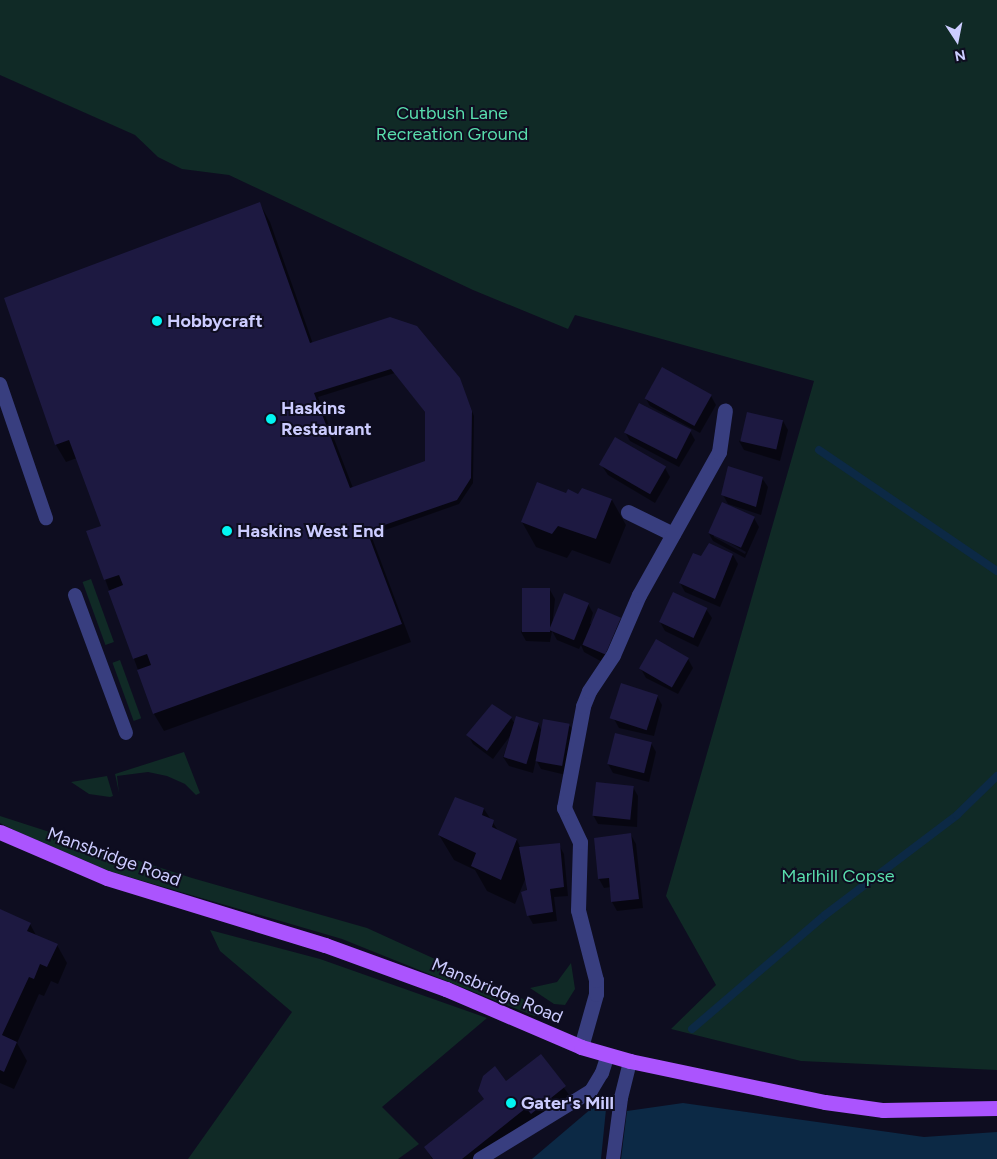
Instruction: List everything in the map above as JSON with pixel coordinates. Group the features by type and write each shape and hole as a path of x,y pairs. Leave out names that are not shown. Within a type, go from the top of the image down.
{"main road":[{"name":"Mansbridge Road","path":"0,832 107,878 325,945 446,989 581,1046 608,1055 825,1102 883,1110 997,1108"}],"street":[{"path":"581,1046 596,994 596,980 578,910 580,842 566,814 565,802 589,691 613,655 639,594 719,452 725,410"},
{"path":"628,512 673,534"}],"lane":[{"path":"0,384 46,518"},
{"path":"75,595 126,733"},
{"path":"480,1159 590,1091 602,1073 608,1055"},
{"path":"614,1159 621,1098 630,1061"}],"green space":[{"path":"0,0 997,0 997,1070 801,1061 671,1029 716,985 666,896 814,381 575,315 568,329 473,290 229,175 182,169 158,157 135,135 0,75"},
{"path":"91,579 114,642 105,645 83,582"},
{"path":"120,660 141,718 134,721 112,663"},
{"path":"184,752 200,793 196,795 185,784 167,776 148,772 117,776 119,793 115,774"},
{"path":"107,776 113,796 110,797 89,794 71,782"},
{"path":"0,816 192,878 367,928 558,1015 534,1016 342,939 109,871 0,823"},
{"path":"210,930 320,959 487,1018 382,1107 419,1144 398,1159 188,1159 292,1012 220,951"},
{"path":"571,963 575,989 565,1005 554,1004 530,988 557,982"}],"water":[{"path":"683,1103 924,1137 997,1132 997,1159 621,1159 627,1111"},
{"path":"592,1108 606,1109 601,1159 532,1159"}],"building":[{"path":"260,202 310,343 390,317 417,326 460,378 472,411 471,478 457,500 367,531 402,624 153,714 137,670 151,665 147,654 133,659 108,591 123,585 119,575 104,580 86,531 101,526 69,440 55,445 4,298","holes":["391,369 425,412 425,461 350,488 314,393"]},
{"path":"662,367 712,395 694,426 645,398"},
{"path":"639,403 692,430 677,459 624,432"},
{"path":"747,412 783,420 776,450 740,441"},
{"path":"615,437 666,467 650,494 599,465"},
{"path":"728,466 763,477 756,507 721,495"},
{"path":"537,482 566,493 568,489 578,494 582,488 612,499 596,539 558,526 552,534 521,522"},
{"path":"722,502 755,517 741,548 708,533"},
{"path":"709,543 733,554 715,599 679,583 693,553 701,556"},
{"path":"522,588 550,588 550,632 522,632"},
{"path":"673,592 707,608 693,638 659,622"},
{"path":"564,593 589,603 574,640 549,630"},
{"path":"598,608 621,618 605,655 582,645"},
{"path":"656,639 689,658 672,687 639,668"},
{"path":"621,683 658,695 647,730 610,718"},
{"path":"492,704 512,717 487,751 466,735"},
{"path":"516,716 539,723 526,764 503,757"},
{"path":"543,719 570,724 562,766 536,761"},
{"path":"615,733 652,742 644,773 607,764"},
{"path":"596,782 634,786 630,820 592,816"},
{"path":"455,797 484,808 482,815 494,820 492,827 517,839 501,880 471,866 476,853 438,835"},
{"path":"631,833 639,899 611,902 609,878 598,879 594,838"},
{"path":"560,843 564,887 550,889 553,912 527,916 521,892 527,890 519,847"},
{"path":"0,909 31,923 27,931 58,944 47,967 40,964 34,979 29,977 2,1035 17,1042 4,1072 0,1070"},
{"name":"Gater's Mill","path":"541,1054 566,1086 531,1114 526,1108 462,1159 433,1159 424,1147 484,1099 478,1091 483,1076 495,1066 506,1081"}],"waterway":[{"path":"819,450 997,571"},
{"path":"692,1029 825,915 957,815 997,776"}],"place":[{"name":"Hobbycraft","path":"157,321"},
{"name":"Haskins Restaurant","path":"271,419"},
{"name":"Haskins West End","path":"227,531"},
{"name":"Gater's Mill","path":"511,1103"}],"park label":[{"name":"Cutbush Lane Recreation Ground","path":"452,124"},
{"name":"Marlhill Copse","path":"838,876"}]}
